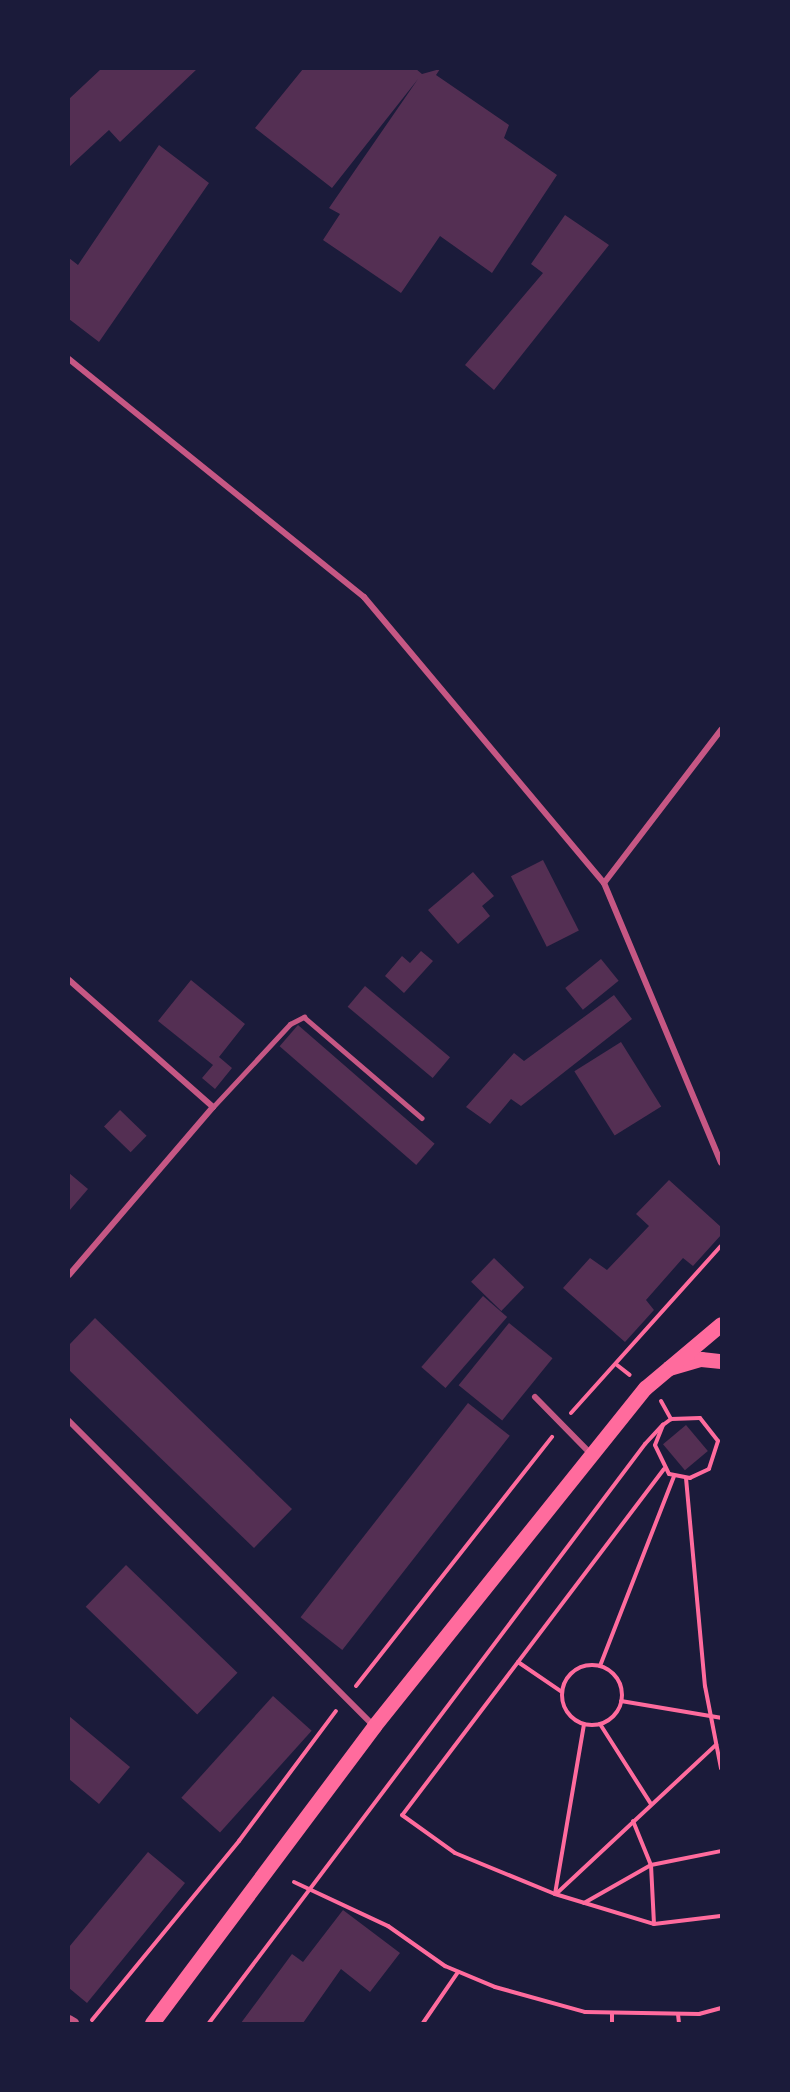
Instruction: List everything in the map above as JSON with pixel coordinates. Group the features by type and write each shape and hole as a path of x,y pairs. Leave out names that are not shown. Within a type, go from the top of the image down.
{"main road":[{"path":"152,2023 374,1726 660,1370 721,1324"},
{"path":"660,1370 701,1359 721,1361"}],"street":[{"path":"69,359 363,597 604,884 721,1163"},
{"path":"604,884 721,730"},
{"path":"69,980 213,1107 69,1275"},
{"path":"536,1397 592,1454"},
{"path":"69,1421 374,1726"},
{"path":"69,2020 74,2023"}],"lane":[{"path":"213,1107 290,1024 304,1017 422,1118"}],"path":[{"path":"90,2023 239,1841 346,1698 562,1424 721,1246"},
{"path":"617,1365 633,1378"},
{"path":"661,1401 671,1419"},
{"path":"209,2023 315,1888 663,1425 671,1419 700,1418 719,1442 710,1469 686,1478 674,1476 664,1469 655,1445 663,1425"},
{"path":"664,1469 402,1815 455,1853 555,1894 654,1924 721,1916"},
{"path":"600,1666 674,1476"},
{"path":"686,1478 710,1717 721,1768"},
{"path":"518,1662 562,1693 568,1714 584,1724 600,1724 612,1718 621,1701 619,1681 600,1666 575,1670 562,1693"},
{"path":"621,1701 721,1718"},
{"path":"555,1894 584,1724"},
{"path":"600,1724 651,1804"},
{"path":"555,1894 716,1745"},
{"path":"633,1821 651,1865 654,1924"},
{"path":"584,1903 651,1865 721,1851"},
{"path":"294,1882 315,1888 458,1972 585,2012 678,2014 721,2008"},
{"path":"423,2023 458,1972"},
{"path":"612,2013 612,2023"},
{"path":"678,2014 679,2023"}],"building":[{"path":"101,69 197,69 120,142 109,130 69,167 69,99"},
{"path":"303,69 416,69 422,74 440,69 436,75 509,125 504,138 557,175 492,273 440,236 401,293 323,240 340,214 329,208 418,79 332,188 255,128"},
{"path":"159,145 209,183 99,342 69,319 69,258 78,265"},
{"path":"565,215 609,245 494,390 465,365 543,273 531,264"},
{"path":"543,860 579,930 547,947 511,876"},
{"path":"473,872 494,896 482,906 490,916 458,944 428,910"},
{"path":"421,951 433,961 404,993 385,976 402,956 410,963"},
{"path":"601,959 619,981 583,1010 565,988"},
{"path":"191,980 245,1024 219,1057 232,1068 215,1089 202,1078 213,1065 158,1021"},
{"path":"365,986 450,1057 433,1078 348,1007"},
{"path":"614,995 632,1019 521,1106 511,1099 490,1124 466,1107 514,1053 524,1061"},
{"path":"298,1025 435,1144 416,1165 280,1046"},
{"path":"621,1042 661,1106 615,1136 574,1071"},
{"path":"120,1110 147,1136 131,1152 104,1127"},
{"path":"69,1173 88,1189 69,1211"},
{"path":"669,1180 721,1227 721,1235 693,1266 683,1258 646,1300 654,1310 625,1342 563,1288 590,1258 607,1270 649,1226 636,1214"},
{"path":"494,1258 524,1287 501,1311 471,1282"},
{"path":"483,1296 507,1317 445,1388 421,1367"},
{"path":"95,1318 292,1509 254,1548 69,1370 69,1345"},
{"path":"509,1323 553,1358 502,1420 459,1385"},
{"path":"468,1403 510,1436 342,1650 301,1617"},
{"path":"686,1425 708,1451 685,1470 663,1444"},
{"path":"126,1565 237,1673 197,1714 86,1607"},
{"path":"273,1696 312,1731 220,1833 181,1798"},
{"path":"69,1716 130,1767 99,1804 69,1779"},
{"path":"148,1852 185,1883 87,2003 69,1988 69,1947"},
{"path":"343,1910 400,1953 370,1992 341,1969 303,2023 241,2023 292,1954 303,1962"}]}
